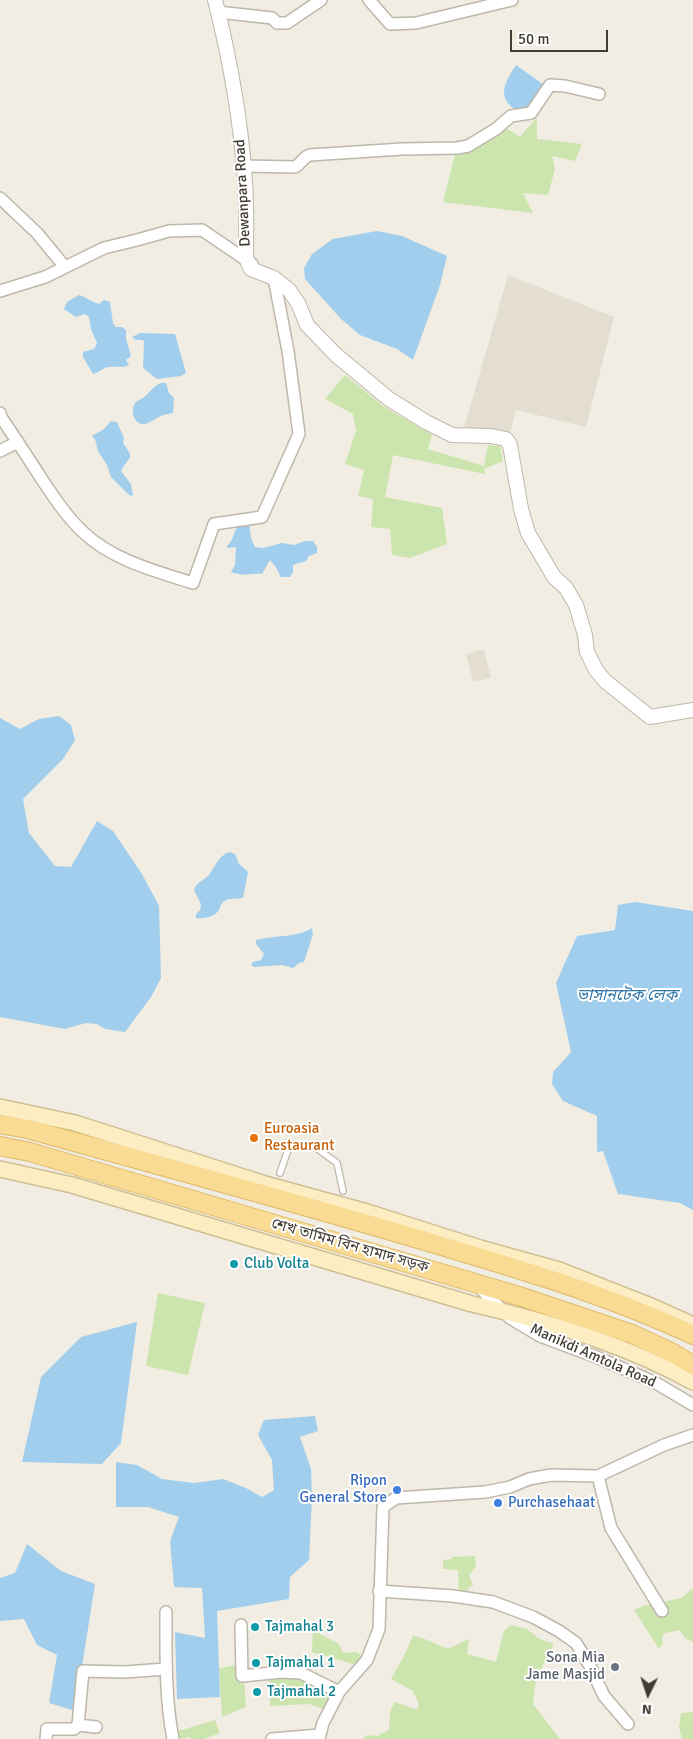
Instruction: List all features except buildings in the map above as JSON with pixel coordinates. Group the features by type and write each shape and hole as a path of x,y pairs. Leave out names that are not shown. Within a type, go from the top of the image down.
{"main road":[{"path":"0,1107 75,1123 264,1184 367,1212 480,1248 559,1270 651,1306 693,1325"},
{"name":"শেখ তামিম বিন হামাদ সড়ক","path":"0,1124 28,1129 293,1202 481,1258 650,1316 693,1335"},
{"name":"শেখ তামিম বিন হামাদ সড়ক","path":"0,1146 30,1152 519,1296 632,1334 693,1365"},
{"path":"0,1169 72,1186 453,1299 606,1342 648,1359 693,1382"}],"street":[{"path":"216,6 272,18 278,23 287,23 321,0"},
{"path":"369,0 390,24 416,23 512,0"},
{"name":"Dewanpara Road","path":"216,6 223,33 239,126 244,166 247,260 251,269 274,278 289,290 298,303 307,326 336,355 389,399 426,422 452,435 491,436 506,439 510,445 521,509 528,533 554,577 566,588 576,605 585,635 587,652 596,670 605,681 650,717 693,710"},
{"path":"244,166 295,167 299,166 306,156 310,155 468,146 496,129 511,116 531,113 550,85 565,86 599,94"},
{"path":"0,198 37,233 65,267 57,272"},
{"path":"0,291 45,277 104,248 169,231 202,230 247,260"},
{"path":"0,413 67,516 84,534 111,552 148,569 193,583 214,524 262,517 299,434 288,351 274,278"},
{"path":"0,451 18,442"},
{"name":"Manikdi Amtola Road","path":"475,1283 510,1318 540,1336 599,1358 656,1383 693,1405"},
{"path":"272,1739 319,1737 323,1723 339,1692 367,1660 379,1629 383,1507 389,1502 396,1498 485,1492 510,1487 529,1479 552,1475 598,1476 664,1445 693,1435"},
{"path":"598,1476 612,1528 662,1611"},
{"path":"379,1591 453,1596 493,1602 533,1617 576,1643 590,1666 604,1696 628,1724"},
{"path":"166,1612 166,1669 173,1739"},
{"path":"241,1624 242,1676 282,1672 301,1673 339,1692"},
{"path":"46,1739 47,1729 74,1729 78,1725 83,1671 124,1672 166,1669"},
{"path":"78,1725 96,1727"}],"lane":[{"path":"280,1173 290,1144 315,1148 337,1163 343,1191"}],"shaded area":[{"path":"508,275 614,317 586,427 516,410 510,432 496,429 464,428"},
{"path":"484,649 491,678 473,682 466,654"}],"green space":[{"path":"537,117 537,139 582,144 575,161 552,156 555,169 548,195 523,193 533,213 443,202 455,155 506,128 520,137"},
{"path":"345,375 383,406 432,435 428,449 484,466 488,445 500,446 503,461 484,469 485,474 393,455 385,497 442,508 447,544 410,558 392,555 390,529 371,527 373,499 358,496 364,470 345,464 356,431 353,414 325,399"},
{"path":"158,1293 205,1303 188,1375 146,1366"},
{"path":"475,1556 476,1566 469,1576 473,1585 464,1593 459,1592 458,1570 443,1569 443,1560 452,1559 452,1557"},
{"path":"693,1588 693,1642 685,1638 680,1630 665,1633 662,1638 663,1644 659,1649 634,1610 681,1598"},
{"path":"510,1625 527,1629 538,1638 554,1644 536,1679 533,1704 560,1739 363,1739 367,1735 377,1736 389,1730 390,1711 395,1702 417,1710 419,1704 413,1691 391,1679 413,1636 448,1649 469,1639 467,1654 496,1662 504,1631"},
{"path":"313,1627 319,1628 320,1634 339,1644 343,1653 356,1652 363,1656 356,1665 312,1652"},
{"path":"238,1665 244,1679 246,1707 222,1717 219,1668"},
{"path":"301,1677 334,1691 323,1709 309,1704 270,1706 269,1678"},
{"path":"693,1712 693,1739 682,1739 679,1727 681,1713"},
{"path":"215,1720 220,1733 204,1739 191,1739 190,1737 176,1739 176,1730"}],"water":[{"path":"516,65 544,85 527,108 518,111 506,101 504,95 508,78"},
{"path":"377,231 402,236 447,256 440,285 413,360 397,349 360,335 341,319 305,279 304,268 312,254 333,239"},
{"path":"79,295 99,304 104,300 110,302 113,323 116,327 122,327 126,330 126,339 131,356 126,360 129,365 104,368 93,374 83,357 83,352 94,349 97,343 91,329 89,317 85,314 76,317 64,309 67,302"},
{"path":"140,333 175,334 186,373 181,376 157,379 143,368 143,340 136,340 132,337"},
{"path":"161,383 166,383 169,393 174,398 173,413 162,415 148,423 140,423 135,419 134,405"},
{"path":"111,421 117,422 124,438 123,443 130,456 121,471 131,484 133,496 129,495 111,477 92,436 104,429"},
{"path":"241,522 249,523 251,538 255,547 263,548 282,543 294,545 305,541 313,541 317,547 317,553 309,556 306,561 293,565 293,572 290,577 281,577 270,560 262,574 244,575 231,572 235,565 236,547 227,548 227,546"},
{"path":"59,716 71,725 75,740 63,759 23,799 29,833 55,866 71,867 97,821 113,831 142,874 159,906 161,978 151,997 125,1032 105,1029 97,1024 86,1023 65,1029 0,1017 0,718 20,729 39,719"},
{"path":"230,852 235,854 239,864 248,872 243,898 226,900 212,916 196,918 201,904 194,890 195,887 208,876 222,856"},
{"name":"ভাসানটেক লেক","path":"635,902 693,911 693,1210 680,1203 618,1194 603,1151 597,1152 597,1116 563,1101 552,1084 553,1072 571,1052 556,983 577,936 615,930 618,905"},
{"path":"312,928 313,934 304,962 299,963 293,968 282,965 254,967 251,965 253,962 261,960 264,954 256,944 256,940 292,935"},
{"path":"137,1322 121,1443 102,1464 22,1462 41,1377 81,1337"},
{"path":"315,1416 318,1431 300,1437 311,1469 312,1497 309,1560 290,1577 289,1599 217,1611 220,1697 177,1699 175,1632 205,1638 202,1588 174,1587 170,1541 179,1517 148,1507 116,1507 116,1462 137,1465 162,1479 194,1483 223,1479 262,1497 274,1490 272,1460 258,1435 264,1420"},
{"path":"27,1544 61,1571 95,1584 75,1711 49,1703 57,1655 37,1645 24,1619 0,1621 0,1578 15,1573"}],"place":[{"name":"Euroasia Restaurant","path":"254,1138"},
{"name":"Club Volta","path":"234,1264"},
{"name":"Ripon General Store","path":"397,1490"},
{"name":"Purchasehaat","path":"498,1503"},
{"name":"Tajmahal 3","path":"255,1627"},
{"name":"Tajmahal 1","path":"256,1663"},
{"name":"Sona Mia Jame Masjid","path":"615,1667"},
{"name":"Tajmahal 2","path":"257,1692"}]}
